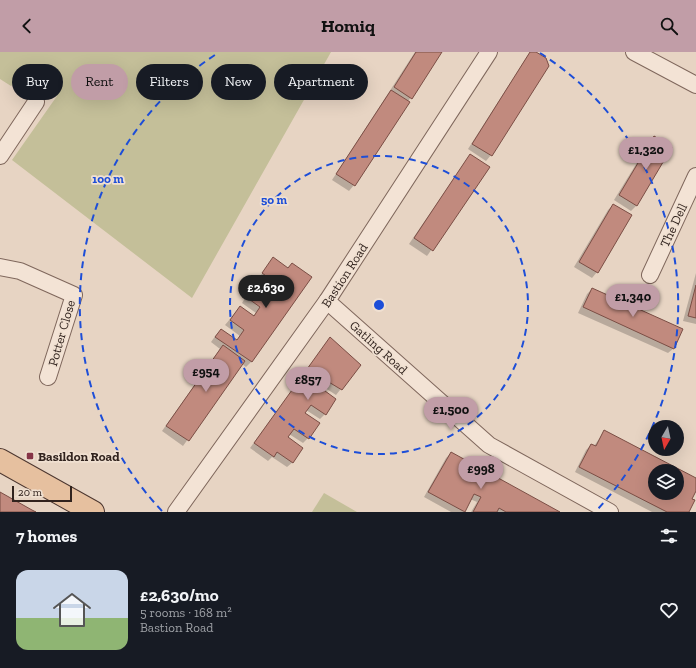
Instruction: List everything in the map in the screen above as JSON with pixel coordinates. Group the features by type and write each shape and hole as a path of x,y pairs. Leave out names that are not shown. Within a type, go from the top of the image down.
{"main road":[{"path":"0,460 93,512"}],"street":[{"name":"Bastion Road","path":"176,512 327,300 489,52"},
{"path":"634,52 696,85"},
{"path":"0,156 36,102"},
{"name":"The Dell","path":"650,275 696,176"},
{"name":"Potter Close","path":"0,267 20,271 74,295 48,377"},
{"name":"Gatling Road","path":"327,300 489,445 610,512"}],"shaded area":[{"path":"0,52 331,52 324,64 274,64 274,100 304,100 192,298 12,160 54,100 63,100 63,64 12,64 12,85 0,79"},
{"path":"324,493 357,512 312,512"}],"building":[{"path":"416,52 442,52 412,99 394,87"},
{"path":"530,52 536,52 546,58 549,66 492,156 472,144"},
{"path":"391,90 410,102 355,186 336,174"},
{"path":"654,136 672,147 637,206 619,195"},
{"path":"470,154 490,167 433,251 414,238"},
{"path":"613,204 632,215 598,273 579,262"},
{"path":"273,257 288,268 292,263 312,277 252,362 215,337 221,329 237,340 244,330 230,320 240,306 254,316 260,307 246,297 256,283 271,293 277,284 262,273"},
{"path":"696,285 696,318 688,316"},
{"path":"592,288 683,329 674,349 583,307"},
{"path":"330,337 361,365 342,390 327,381 321,388 336,399 326,415 311,405 305,413 320,423 309,439 294,429 288,437 303,448 293,463 277,452 274,457 254,443"},
{"path":"223,345 245,361 189,441 166,426"},
{"path":"604,430 648,453 648,456 654,456 669,464 648,464 648,500 684,500 684,472 696,478 696,491 692,499 695,500 689,512 667,512 579,467 591,444 596,446"},
{"path":"451,452 560,512 506,512 499,508 497,512 473,512 481,497 474,494 465,512 428,492"},
{"path":"0,492 32,510 36,512 0,512"}],"place":[{"name":"Basildon Road","path":"30,456"}]}
